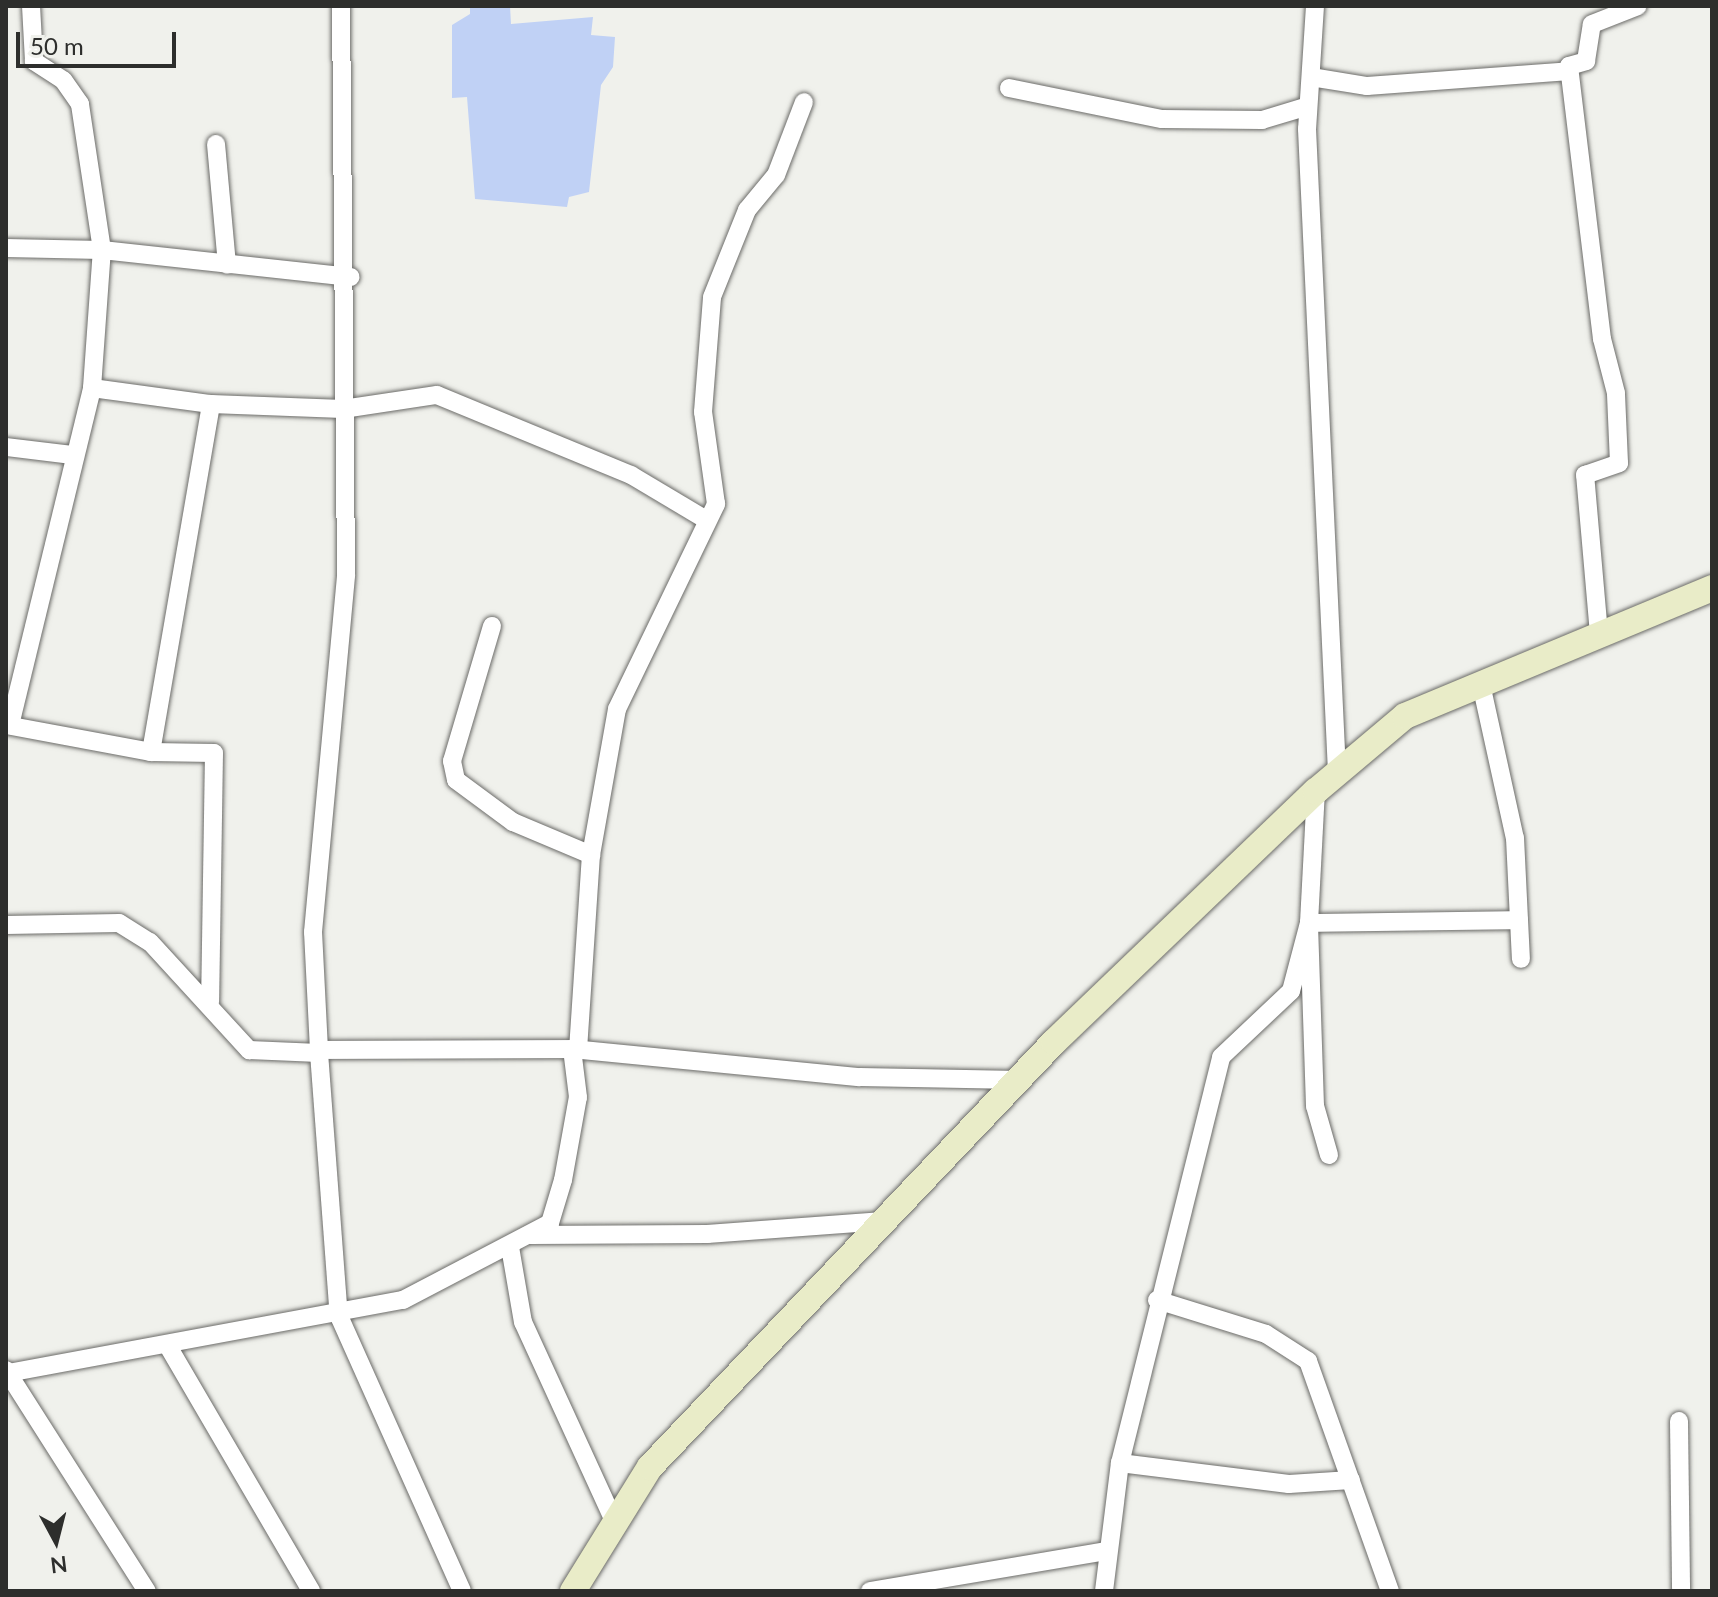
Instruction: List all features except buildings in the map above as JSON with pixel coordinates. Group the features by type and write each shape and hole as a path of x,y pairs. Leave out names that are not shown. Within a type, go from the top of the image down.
{"street":[{"path":"31,6 34,61 63,80 80,104 102,250 92,388 72,455 8,725 151,752 214,753 210,1002"},
{"path":"341,6 347,277 343,409 346,575 313,932 319,1050 575,1050 860,1077 1018,1080"},
{"path":"1315,6 1308,106 1337,773"},
{"path":"1311,77 1367,86 1569,71 1586,61 1592,24 1638,6"},
{"path":"1569,71 1602,339 1616,393 1619,463 1585,475 1599,634"},
{"path":"1009,88 1162,119 1262,120 1308,106"},
{"path":"147,1591 7,1372 339,1316 403,1300 510,1247 550,1223 563,1180 578,1097 575,1050 591,855 617,709 703,518 716,504 703,412 712,297 747,210 776,175 804,102"},
{"path":"216,144 227,264"},
{"path":"6,248 102,250 347,277"},
{"path":"92,388 211,404 343,409 437,395 631,475 703,518"},
{"path":"151,752 211,404"},
{"path":"6,447 72,455"},
{"path":"573,1591 650,1467 1018,1080 1316,791 1405,716 1712,588"},
{"path":"492,626 452,761 456,780 513,822 591,855"},
{"path":"1481,684 1515,838 1521,959"},
{"path":"1316,791 1309,923 1315,1106 1329,1155"},
{"path":"1309,923 1519,920"},
{"path":"6,925 119,923 150,942 195,997 210,1002 249,1050 319,1053 339,1316 462,1591"},
{"path":"1104,1591 1106,1551 1120,1463 1157,1300 1221,1057 1291,991 1309,923"},
{"path":"530,1235 693,1234 884,1221"},
{"path":"510,1247 523,1322 615,1523"},
{"path":"1157,1300 1266,1334 1308,1361 1390,1591"},
{"path":"168,1346 311,1591"},
{"path":"1679,1421 1681,1591"},
{"path":"1120,1463 1289,1484 1351,1480"},
{"path":"870,1591 1106,1551"}],"water":[{"path":"470,6 510,6 511,24 593,17 591,35 615,37 613,67 601,85 589,192 569,197 567,207 475,199 467,97 452,98 452,25 470,14"}]}
